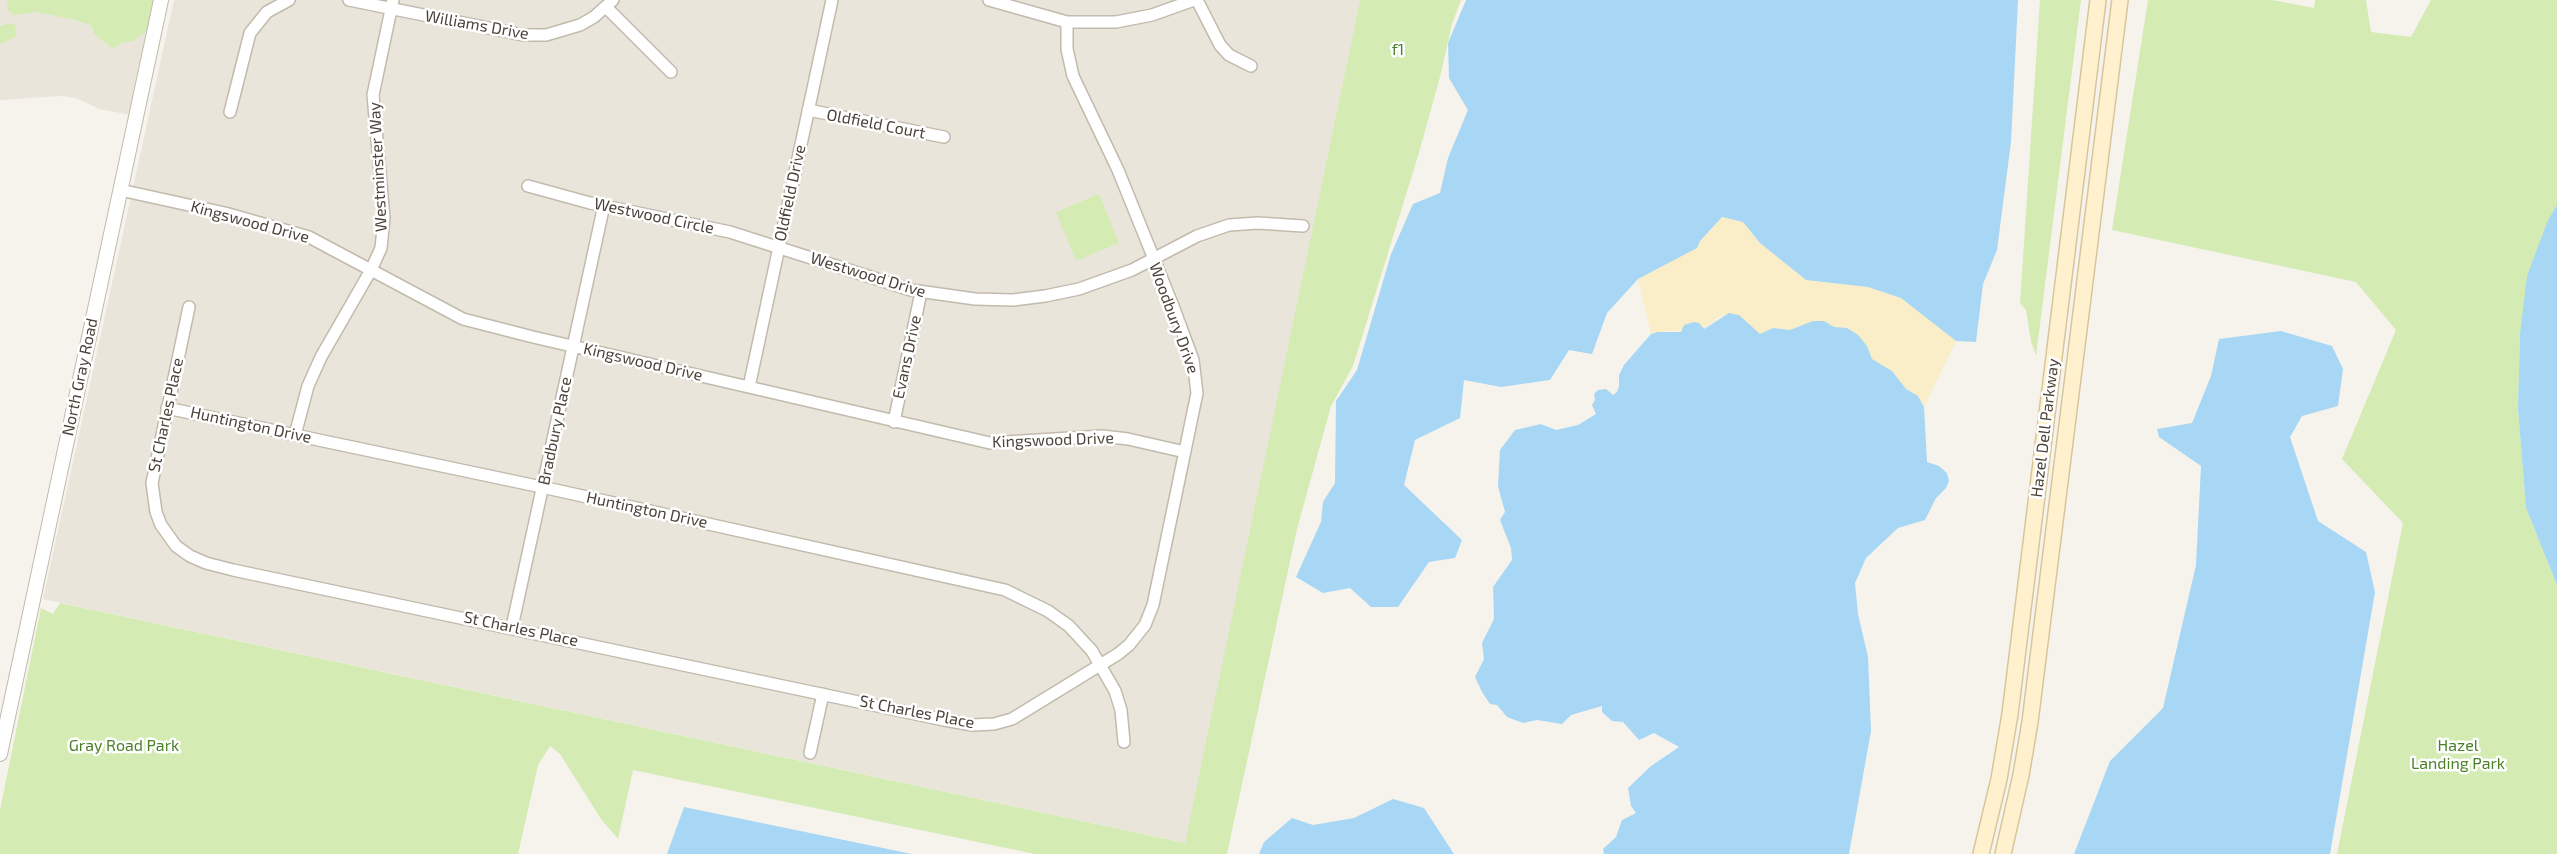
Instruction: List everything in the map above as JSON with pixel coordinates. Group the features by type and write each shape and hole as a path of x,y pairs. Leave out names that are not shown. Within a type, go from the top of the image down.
{"main road":[{"name":"Hazel Dell Parkway","path":"1981,854 1999,779 2010,714 2098,0"},
{"name":"Hazel Dell Parkway","path":"2003,854 2021,775 2032,704 2120,0"}],"street":[{"name":"North Gray Road","path":"0,754 162,0"},
{"path":"230,112 250,33 267,12 289,0"},
{"name":"Williams Drive","path":"349,0 392,4 524,36 564,31 587,21 609,3"},
{"name":"Oldfield Drive","path":"749,387 832,0"},
{"path":"989,0 1068,22 1116,22 1152,15 1196,0 1220,45 1229,55 1251,66"},
{"path":"609,3 672,72"},
{"name":"Westminster Way","path":"295,435 308,386 321,357 371,270 381,248 384,218 373,95 392,4"},
{"name":"Woodbury Drive","path":"1068,22 1067,48 1073,76 1118,170 1196,372 1196,403 1150,616 1130,645 1101,665"},
{"name":"Oldfield Court","path":"808,110 944,137"},
{"name":"Westwood Circle","path":"528,186 604,205 730,232 779,247"},
{"name":"Kingswood Drive","path":"120,190 278,227 310,237 463,319 894,422 990,443 1102,436 1128,439 1186,452"},
{"name":"Bradbury Place","path":"512,627 604,205"},
{"name":"Westwood Drive","path":"779,247 921,292 975,299 1012,300 1045,296 1109,279 1197,236 1229,225 1258,223 1303,226"},
{"name":"Evans Drive","path":"894,422 921,292"},
{"name":"St Charles Place","path":"189,307 154,470 153,496 161,525 176,546 190,556 206,563 973,725 994,724 1012,719 1101,665"},
{"name":"Huntington Drive","path":"167,408 542,487 1005,590 1028,599 1069,626 1086,644 1101,665 1115,691 1121,710 1124,742"},
{"path":"810,752 823,694"}],"shaded area":[{"path":"0,0 7,0 14,15 36,12 75,20 92,26 93,33 113,49 121,43 133,41 148,30 131,115 99,109 76,98 62,96 0,100 0,44 16,37 10,23 0,26"},
{"path":"174,0 1360,0 1186,843 43,599"}],"green space":[{"path":"7,0 155,0 148,30 133,41 121,43 113,49 93,33 92,26 75,20 36,12 14,15 8,10"},
{"path":"1360,0 1461,0 1452,24 1440,77 1418,156 1353,366 1331,406 1297,529 1227,854 1035,854 633,770 618,839 601,819 560,754 550,746 538,765 518,854 0,854 0,810 41,608 53,614 60,603 1185,843"},
{"path":"2040,0 2081,0 2036,356 2031,341 2026,310 2020,303"},
{"name":"Hazel Landing Park","path":"2148,0 2272,0 2314,8 2315,0 2366,0 2371,32 2411,37 2431,0 2557,0 2557,205 2548,220 2520,334 2518,408 2526,508 2557,585 2557,854 2337,854 2403,523 2342,459 2396,330 2356,282 2112,230"},
{"path":"10,23 15,25 16,37 0,44 0,26"},
{"path":"1099,194 1119,243 1076,261 1056,212"}],"sand":[{"path":"1722,217 1743,222 1760,243 1806,280 1868,287 1901,298 1956,341 1924,407 1918,396 1906,389 1892,371 1872,359 1867,346 1847,328 1834,327 1824,321 1813,321 1790,330 1773,328 1760,335 1739,315 1721,316 1703,329 1651,334 1638,279 1697,248 1700,241"}],"water":[{"path":"1466,0 2018,0 2011,142 1997,250 1983,284 1976,342 1956,341 1901,298 1868,287 1806,280 1760,243 1743,222 1722,217 1700,241 1697,248 1638,279 1607,313 1592,354 1569,350 1550,380 1501,387 1464,380 1460,418 1415,440 1404,485 1462,540 1455,558 1429,562 1398,607 1371,607 1350,588 1323,593 1296,577 1321,522 1323,502 1335,483 1336,401 1357,370 1391,254 1413,204 1440,193 1448,158 1468,110 1449,78 1448,43"},
{"path":"2557,205 2557,585 2526,508 2518,408 2520,334 2527,276 2548,220"},
{"path":"1729,313 1739,315 1760,334 1773,328 1790,330 1813,321 1824,321 1834,327 1847,328 1858,335 1867,346 1872,359 1892,371 1906,389 1918,396 1924,407 1927,462 1939,466 1947,473 1949,481 1946,488 1936,498 1925,520 1898,528 1866,558 1855,583 1858,614 1868,657 1871,731 1849,854 1604,854 1603,849 1616,837 1622,820 1636,813 1631,806 1628,788 1651,766 1679,747 1654,733 1639,740 1623,722 1612,721 1602,712 1602,706 1571,715 1562,724 1537,720 1523,723 1507,717 1497,705 1490,704 1482,692 1475,677 1484,659 1482,643 1494,619 1493,587 1512,560 1511,548 1500,520 1505,512 1498,486 1500,450 1515,430 1541,424 1556,430 1578,425 1596,414 1592,405 1595,400 1594,394 1598,390 1606,389 1613,395 1617,392 1619,375 1624,365 1651,334 1658,332 1681,332 1684,325 1694,322 1699,323 1704,329"},
{"path":"2281,331 2332,346 2343,369 2338,406 2302,416 2290,437 2318,521 2366,552 2375,592 2330,854 2074,854 2110,761 2163,708 2196,565 2201,466 2159,437 2157,429 2192,423 2211,376 2219,339"},
{"path":"1393,799 1424,808 1454,854 1259,854 1264,842 1292,818 1313,825 1354,818"},
{"path":"684,807 912,854 667,854"}],"park label":[{"name":"f1","path":"1398,50"},
{"name":"Gray Road Park","path":"124,746"}]}
